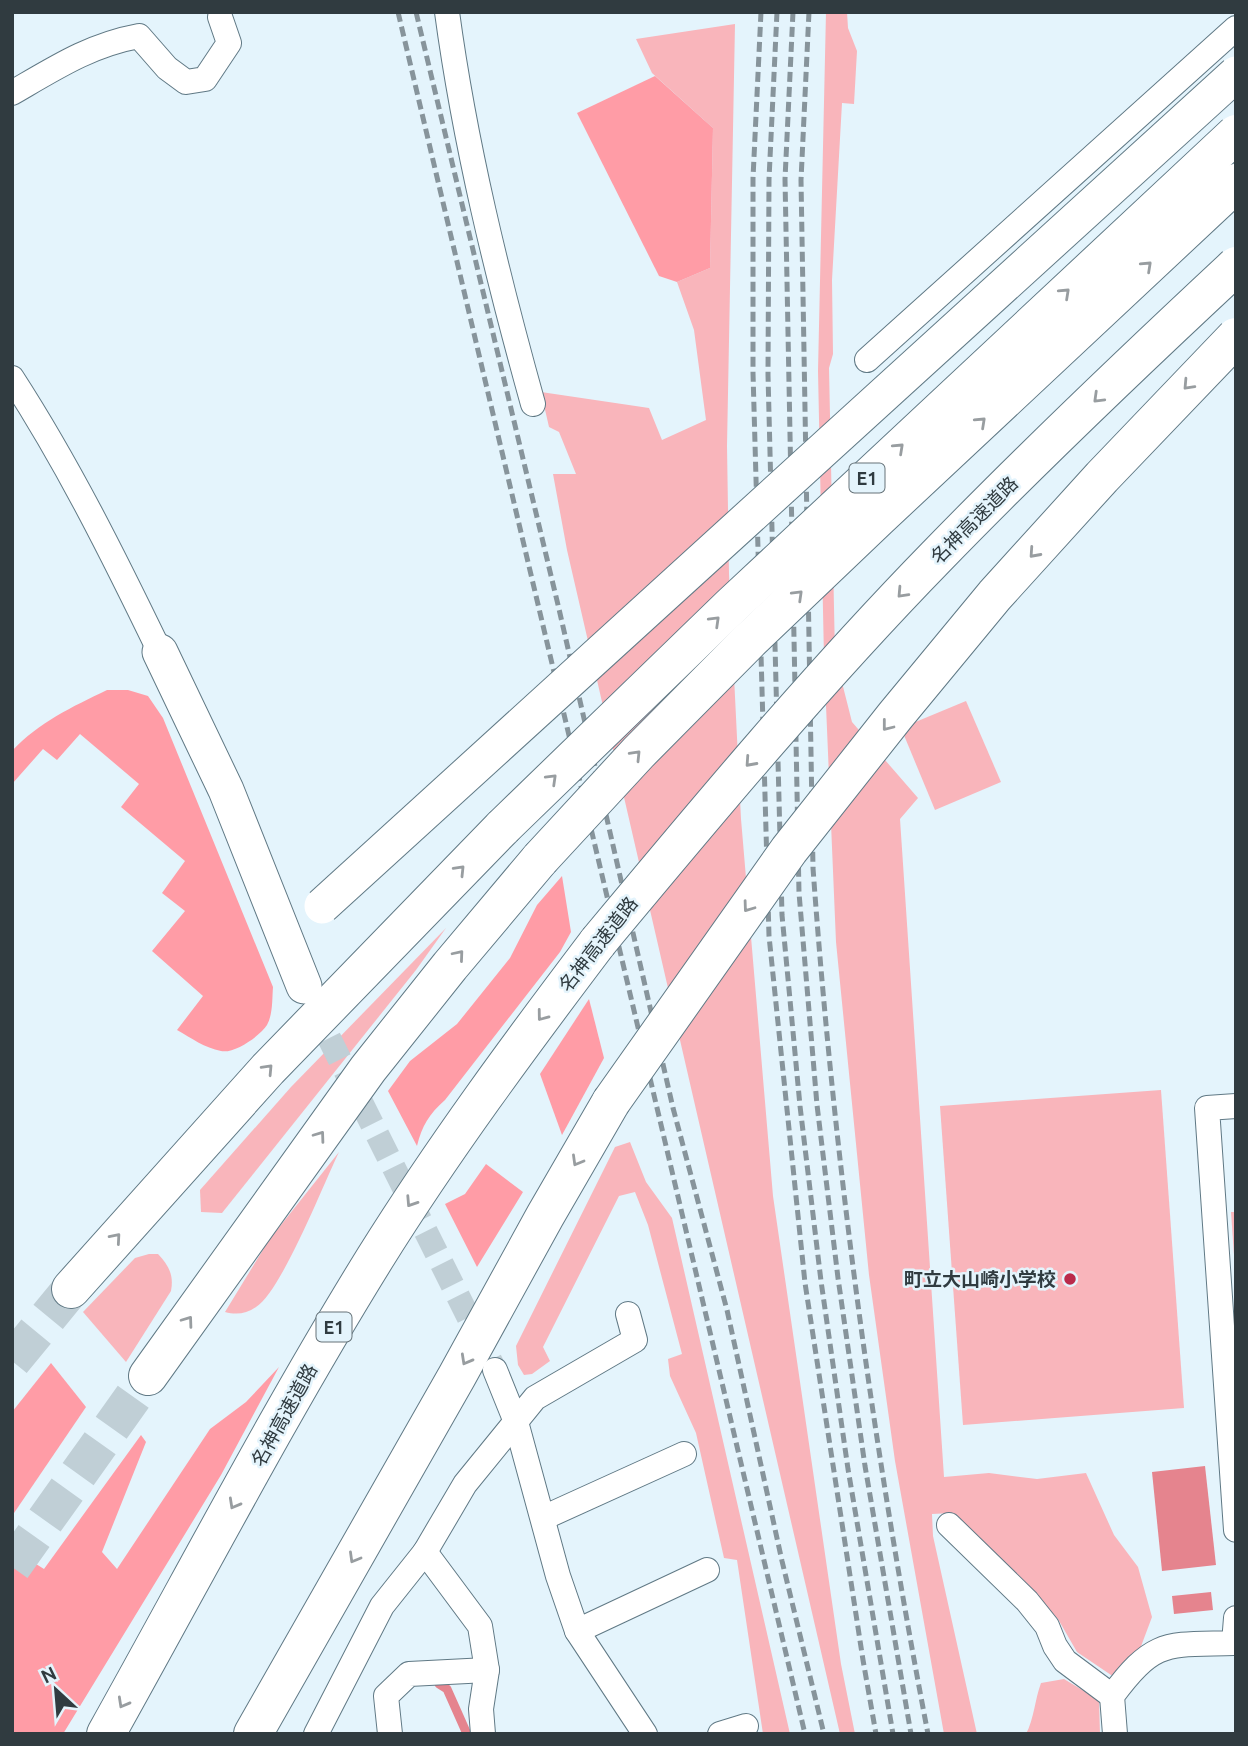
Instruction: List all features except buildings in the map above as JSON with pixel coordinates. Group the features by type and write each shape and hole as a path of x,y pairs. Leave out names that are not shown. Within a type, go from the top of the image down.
{"highway":[{"name":"E1","path":"71,1289 268,1069 503,827 731,606 1236,134"},
{"name":"E1","path":"148,1376 368,1069 540,859 638,753 750,640 1236,183"},
{"name":"名神高速道路","path":"106,1734 299,1386 374,1259 449,1144 598,942 712,804 935,558 1236,266"},
{"path":"253,1734 611,1102 789,850 895,716 995,595 1102,477 1236,337"}],"street":[{"path":"447,12 474,168 502,296 533,404"},
{"path":"12,93 76,55 110,41 139,36 167,68 186,82 205,79 229,43 220,16"},
{"path":"867,360 1236,28"},
{"path":"285,939 1236,74"},
{"path":"12,378 71,477 160,652 226,790 304,986"},
{"path":"1236,1106 1207,1108 1236,1530"},
{"path":"316,1734 382,1606 425,1552 465,1484 535,1398 635,1340 628,1314"},
{"path":"495,1370 516,1422 558,1576 577,1631 645,1734"},
{"path":"543,1518 684,1454"},
{"path":"949,1525 1027,1601 1047,1626 1065,1661 1112,1696"},
{"path":"425,1552 480,1626 486,1670 481,1709 483,1734"},
{"path":"577,1631 707,1570"},
{"path":"1115,1734 1112,1696 1130,1672 1152,1653 1172,1645 1234,1643 1236,1618"},
{"path":"390,1734 386,1696 410,1674 486,1670"},
{"path":"720,1734 746,1726"}],"shaded area":[{"path":"826,12 847,12 848,28 857,51 854,104 842,103 832,280 833,354 829,368 835,655 852,722 918,798 900,819 944,1477 989,1473 1037,1479 1086,1473 1114,1535 1138,1567 1152,1617 1140,1649 1114,1677 1077,1652 1058,1619 952,1513 932,1514 933,1536 977,1734 944,1734 895,1461 869,1275 836,942 824,658 818,371"},
{"path":"735,24 727,446 729,574 741,819 773,1196 841,1664 855,1734 840,1734 567,550 553,474 576,474 559,432 549,427 541,392 649,408 662,440 706,420 694,330 677,282 710,268 713,128 652,73 636,39"},
{"path":"655,76 713,128 710,268 677,282 659,276 577,113"},
{"path":"107,690 128,690 148,696 163,718 273,987 267,1025 253,1039 233,1050 209,1048 177,1030 203,996 152,951 185,911 162,893 185,861 121,807 139,784 80,734 57,760 43,749 12,784 12,751 22,741 45,723"},
{"path":"966,701 1001,782 935,810 901,728"},
{"path":"562,876 571,932 560,952 445,1100 430,1115 417,1146 388,1091 410,1061 457,1024 510,958 537,905"},
{"path":"446,928 416,970 222,1213 201,1212 200,1190 291,1087"},
{"path":"589,999 604,1058 562,1135 540,1074"},
{"path":"1161,1090 1184,1408 963,1425 940,1106"},
{"path":"630,1142 646,1182 672,1218 790,1734 763,1734 737,1560 724,1558 696,1433 670,1376 668,1359 682,1354 648,1225 635,1192 619,1196 543,1347 550,1361 532,1374 524,1375 518,1365 516,1346 615,1147"},
{"path":"339,1152 289,1260 266,1297 248,1311 237,1314 225,1312 269,1240"},
{"path":"486,1164 523,1192 477,1267 445,1204 465,1194"},
{"path":"1231,1212 1236,1212 1236,1284"},
{"path":"158,1254 168,1267 172,1280 171,1291 126,1362 83,1312 135,1258"},
{"path":"51,1363 86,1407 12,1516 12,1412"},
{"path":"279,1367 221,1475 63,1734 12,1734 12,1549 44,1569 141,1435 146,1442 102,1552 117,1569 210,1429 246,1402"},
{"path":"1205,1466 1216,1565 1162,1571 1152,1472"},
{"path":"1211,1592 1213,1610 1174,1614 1172,1596"},
{"path":"1064,1679 1099,1700 1100,1734 1026,1734 1041,1683"}],"waterway":[{"path":"439,1684 447,1689 467,1734"}],"tunnel":[{"path":"313,1006 495,1370"},
{"path":"12,1361 71,1289"},
{"path":"12,1567 148,1376"}],"railway":[{"path":"398,12 805,1734"},
{"path":"416,12 559,609 673,1108 727,1310 782,1561 824,1734"},
{"path":"761,12 753,178 753,373 769,936 805,1283 876,1734"},
{"path":"777,12 769,179 768,375 782,915 800,1106 821,1281 848,1469 893,1734"},
{"path":"793,12 785,179 799,893 817,1105 838,1278 865,1466 911,1734"},
{"path":"809,12 801,180 813,868 832,1086 858,1303 890,1519 928,1734"}],"place":[{"name":"町立大山崎小学校","path":"1070,1279"}]}
